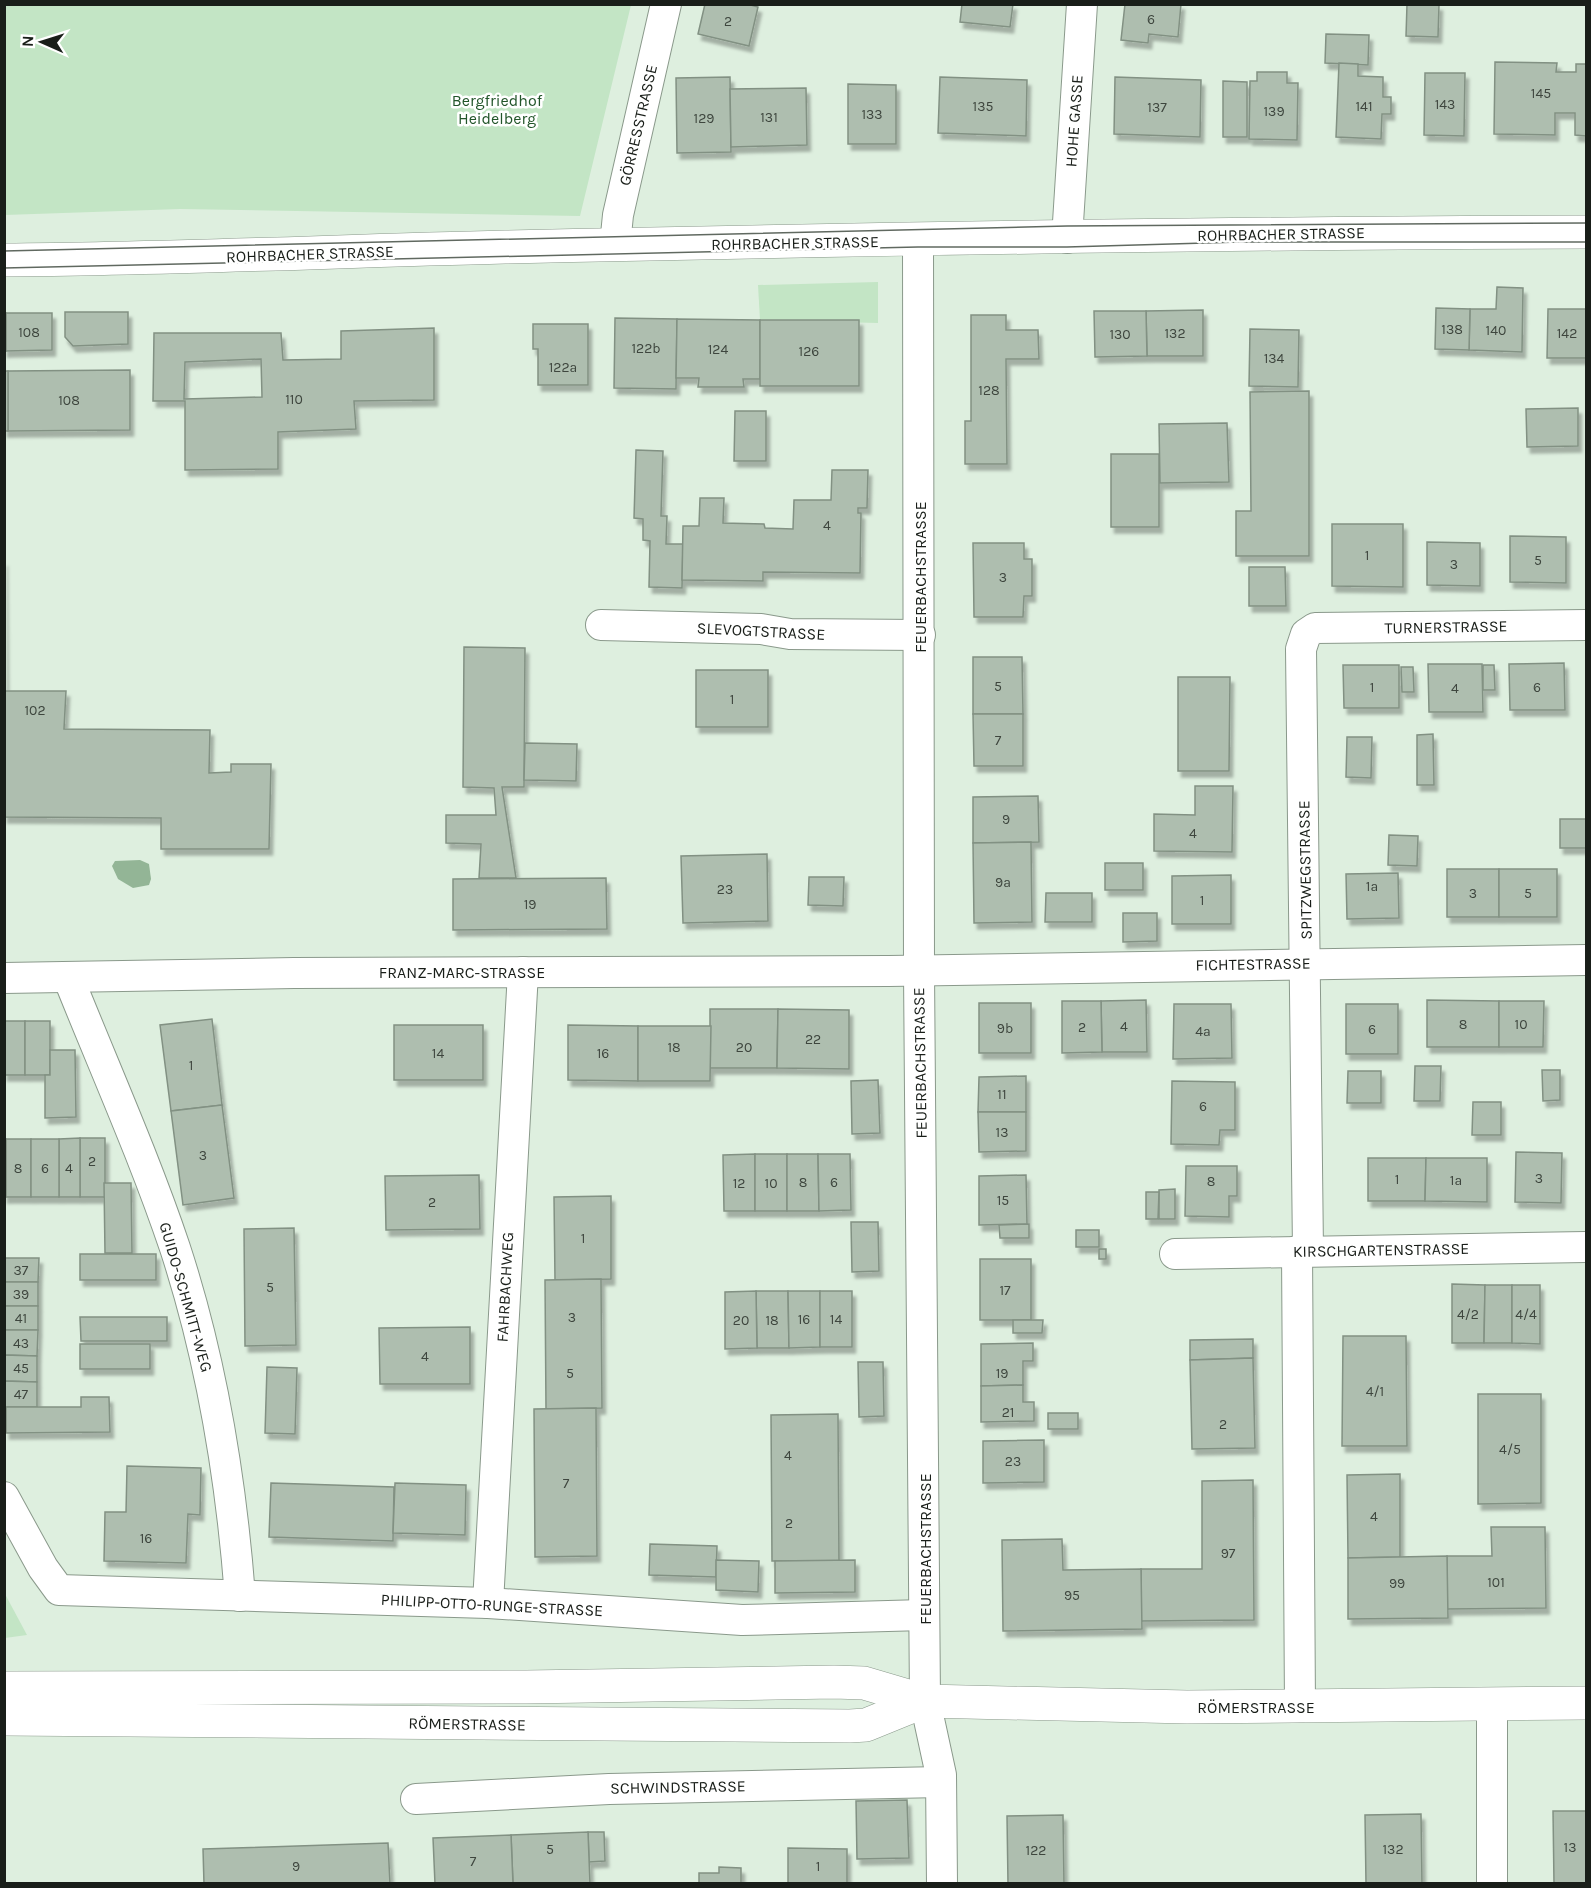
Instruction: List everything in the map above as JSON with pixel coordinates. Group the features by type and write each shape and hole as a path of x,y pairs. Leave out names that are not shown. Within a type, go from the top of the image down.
{"main road":[{"name":"ROHRBACHER STRASSE","path":"4,260 141,259 615,245 1587,232"},
{"name":"RÖMERSTRASSE","path":"4,1688 526,1688 834,1682 864,1683 925,1701 1300,1707 1587,1703"},
{"name":"RÖMERSTRASSE","path":"4,1719 850,1726 866,1725 925,1701"}],"street":[{"name":"GÖRRESSTRASSE","path":"615,245 618,215 666,4"},
{"name":"HOHE GASSE","path":"1067,238 1082,4"},
{"name":"FEUERBACHSTRASSE","path":"918,241 919,971 925,1701 939,1761 941,1782 942,1884"},
{"name":"SLEVOGTSTRASSE","path":"602,625 761,629 790,634 920,635"},
{"name":"TURNERSTRASSE","path":"1306,634 1315,628 1587,625"},
{"name":"SPITZWEGSTRASSE","path":"1300,1707 1307,963 1301,649 1306,634"},
{"name":"FICHTESTRASSE","path":"919,971 1587,960"},
{"name":"FRANZ-MARC-STRASSE","path":"4,978 294,973 919,971"},
{"name":"FAHRBACHWEG","path":"488,1602 523,972"},
{"name":"GUIDO-SCHMITT-WEG","path":"68,977 175,1248 200,1335 230,1479 240,1596"},
{"name":"KIRSCHGARTENSTRASSE","path":"1175,1254 1587,1247"},
{"name":"PHILIPP-OTTO-RUNGE-STRASSE","path":"4,1497 43,1568 59,1590 488,1602 742,1620 924,1615"},
{"path":"1492,1705 1492,1884"},
{"name":"SCHWINDSTRASSE","path":"416,1799 609,1789 941,1782"}],"green space":[{"name":"Bergfriedhof Heidelberg","path":"4,5 631,5 580,216 180,209 5,215"},
{"path":"878,282 878,323 760,320 758,285"},
{"path":"5,1594 27,1635 5,1638"}],"shaded area":[{"path":"140,860 149,864 151,879 149,885 133,888 118,879 112,866 115,861"}],"building":[{"path":"705,4 747,4 758,7 749,46 698,34"},
{"path":"962,4 1013,4 1010,27 960,22"},
{"path":"1125,4 1181,4 1178,37 1149,34 1148,43 1121,40"},
{"path":"1407,4 1439,5 1438,37 1406,36"},
{"path":"1326,34 1369,35 1368,65 1325,63"},
{"path":"1495,62 1557,63 1556,72 1576,72 1576,64 1586,64 1586,136 1575,135 1575,113 1555,113 1555,135 1494,134"},
{"path":"1339,63 1358,64 1358,76 1383,77 1383,97 1391,97 1391,114 1382,114 1381,139 1336,137"},
{"path":"1257,72 1287,72 1287,83 1298,83 1297,140 1249,139 1250,81 1257,81"},
{"path":"1425,73 1465,73 1464,136 1424,135"},
{"path":"730,77 731,152 677,153 676,78"},
{"path":"940,77 1027,80 1026,136 938,133"},
{"path":"1115,77 1201,80 1200,137 1114,134"},
{"path":"1223,81 1247,82 1247,137 1223,137"},
{"path":"848,84 896,85 896,144 848,144"},
{"path":"806,88 807,145 731,147 730,89"},
{"path":"1497,287 1523,288 1522,352 1469,350 1470,309 1496,309"},
{"path":"1436,308 1470,309 1469,350 1435,349"},
{"path":"1548,309 1586,309 1586,358 1547,358"},
{"path":"1203,310 1203,356 1147,356 1146,311"},
{"path":"1094,311 1146,311 1147,356 1095,357"},
{"path":"65,312 128,312 128,344 73,346 65,337"},
{"path":"4,313 6,313 6,351 4,351"},
{"path":"6,313 52,313 52,350 6,351"},
{"path":"971,315 1006,315 1006,330 1038,330 1039,359 1006,359 1007,464 965,464 965,421 971,421"},
{"path":"615,318 677,319 676,389 614,388"},
{"path":"677,319 760,320 760,379 743,379 744,387 698,387 699,378 676,378"},
{"path":"760,320 859,320 859,386 760,386"},
{"path":"533,324 588,324 588,385 538,385 538,349 533,349"},
{"path":"434,328 434,400 354,401 356,429 278,432 278,469 185,470 185,401 153,401 154,333 281,333 283,360 341,359 341,331","holes":["261,359 262,397 184,399 185,362"]},
{"path":"1250,329 1299,330 1298,387 1249,386"},
{"path":"130,370 130,430 8,431 8,371"},
{"path":"4,371 8,371 8,431 4,431"},
{"path":"1309,391 1309,556 1236,556 1236,511 1251,511 1250,392"},
{"path":"1578,408 1578,446 1527,447 1526,409"},
{"path":"735,411 766,411 766,461 734,461"},
{"path":"1227,423 1229,482 1160,483 1159,424"},
{"path":"636,450 663,451 661,516 667,516 666,544 683,544 682,588 649,587 650,541 643,540 643,519 634,518"},
{"path":"1111,454 1159,454 1159,527 1111,527"},
{"path":"832,470 868,470 867,508 858,508 858,513 861,513 860,573 763,572 763,581 682,580 683,526 699,526 700,498 724,498 723,523 764,524 765,528 793,529 794,500 831,500"},
{"path":"1332,524 1403,524 1403,587 1332,586"},
{"path":"1510,536 1566,537 1566,583 1510,582"},
{"path":"1427,542 1480,543 1480,586 1427,585"},
{"path":"973,543 1024,543 1024,559 1032,559 1032,596 1024,596 1023,617 974,617"},
{"path":"4,560 5,691 66,691 64,729 210,730 209,773 231,772 231,764 271,764 269,849 161,849 161,818 4,817"},
{"path":"1249,567 1285,567 1286,606 1249,606"},
{"path":"464,647 525,648 524,787 502,787 516,878 479,878 481,844 446,843 446,815 496,815 494,788 463,787"},
{"path":"973,657 1022,657 1023,714 973,714"},
{"path":"1564,663 1565,710 1510,710 1509,664"},
{"path":"1428,664 1482,664 1483,712 1429,712"},
{"path":"1343,665 1399,665 1399,708 1344,708"},
{"path":"1483,665 1494,665 1495,690 1483,690"},
{"path":"1401,667 1413,667 1414,692 1402,692"},
{"path":"696,670 768,670 768,727 696,727"},
{"path":"1178,677 1230,677 1229,771 1178,771"},
{"path":"973,714 1023,714 1023,766 974,766"},
{"path":"1433,734 1434,785 1417,785 1417,735"},
{"path":"1347,737 1372,737 1371,778 1346,777"},
{"path":"525,743 577,744 576,781 524,780"},
{"path":"1195,786 1233,786 1232,852 1154,851 1154,814 1195,815"},
{"path":"1038,796 1039,842 973,843 973,797"},
{"path":"1560,819 1586,819 1586,848 1560,848"},
{"path":"1389,835 1418,836 1417,866 1388,865"},
{"path":"1031,842 1032,922 974,923 973,843"},
{"path":"767,854 768,921 683,923 681,856"},
{"path":"1105,863 1143,863 1143,890 1105,890"},
{"path":"1447,869 1499,869 1499,917 1447,917"},
{"path":"1499,869 1557,869 1557,917 1499,917"},
{"path":"1398,873 1399,918 1347,919 1346,874"},
{"path":"1231,875 1231,924 1172,924 1172,876"},
{"path":"809,877 844,877 843,906 808,905"},
{"path":"606,878 607,929 453,930 453,879"},
{"path":"1046,893 1092,893 1092,922 1045,922"},
{"path":"1123,913 1157,913 1157,941 1123,942"},
{"path":"1146,1000 1147,1052 1102,1052 1101,1001"},
{"path":"1427,1000 1499,1001 1499,1047 1427,1047"},
{"path":"1062,1001 1101,1001 1102,1052 1062,1053"},
{"path":"1499,1001 1544,1001 1543,1047 1499,1047"},
{"path":"979,1003 1031,1003 1031,1053 979,1053"},
{"path":"1174,1004 1231,1004 1232,1058 1173,1059"},
{"path":"1346,1004 1398,1004 1398,1054 1346,1054"},
{"path":"710,1009 778,1009 777,1068 710,1068"},
{"path":"778,1009 849,1010 849,1069 777,1068"},
{"path":"212,1019 222,1105 171,1111 160,1025"},
{"path":"4,1021 25,1021 25,1075 4,1075"},
{"path":"25,1021 50,1021 50,1075 25,1075"},
{"path":"394,1025 483,1025 483,1080 394,1080"},
{"path":"568,1025 638,1026 638,1081 568,1080"},
{"path":"638,1026 711,1026 710,1081 638,1081"},
{"path":"50,1050 75,1050 76,1117 45,1118 45,1075 50,1075"},
{"path":"1415,1066 1441,1066 1440,1101 1414,1101"},
{"path":"1542,1070 1560,1070 1560,1100 1543,1101"},
{"path":"1348,1071 1381,1071 1381,1103 1347,1103"},
{"path":"1026,1076 1026,1112 978,1112 979,1077"},
{"path":"878,1080 880,1133 852,1134 851,1081"},
{"path":"1172,1081 1235,1082 1235,1130 1220,1130 1219,1145 1171,1144"},
{"path":"1473,1102 1501,1102 1501,1135 1472,1135"},
{"path":"222,1105 234,1198 183,1205 171,1111"},
{"path":"978,1112 1026,1112 1026,1151 979,1152"},
{"path":"80,1138 105,1138 105,1197 80,1197"},
{"path":"80,1138 80,1197 59,1197 59,1139"},
{"path":"4,1139 6,1139 6,1197 4,1197"},
{"path":"6,1139 31,1139 31,1197 6,1197"},
{"path":"31,1139 59,1139 59,1197 31,1197"},
{"path":"1516,1152 1562,1153 1561,1203 1515,1202"},
{"path":"755,1154 755,1211 724,1211 723,1155"},
{"path":"755,1154 787,1154 787,1211 755,1211"},
{"path":"787,1154 818,1154 819,1211 787,1211"},
{"path":"818,1154 850,1154 851,1210 819,1211"},
{"path":"1368,1158 1426,1158 1425,1201 1368,1201"},
{"path":"1426,1158 1487,1158 1487,1202 1425,1201"},
{"path":"1186,1166 1237,1166 1237,1196 1229,1196 1229,1217 1185,1216"},
{"path":"479,1175 480,1229 386,1230 385,1176"},
{"path":"1026,1175 1027,1224 979,1225 979,1176"},
{"path":"104,1183 131,1183 132,1253 105,1253"},
{"path":"1175,1189 1175,1219 1159,1219 1159,1190"},
{"path":"1146,1192 1159,1192 1158,1219 1146,1219"},
{"path":"611,1196 611,1279 555,1280 554,1197"},
{"path":"851,1222 878,1222 879,1271 852,1272"},
{"path":"1029,1224 1029,1238 1000,1238 999,1225"},
{"path":"294,1228 296,1345 245,1346 244,1229"},
{"path":"1076,1230 1099,1230 1099,1247 1076,1247"},
{"path":"1099,1249 1106,1249 1106,1259 1099,1259"},
{"path":"80,1254 156,1254 156,1280 80,1280"},
{"path":"4,1258 39,1258 38,1282 4,1282"},
{"path":"980,1259 1031,1259 1031,1320 980,1320"},
{"path":"601,1279 602,1408 546,1409 545,1280"},
{"path":"4,1282 38,1282 38,1306 4,1306"},
{"path":"1452,1284 1485,1285 1484,1343 1452,1343"},
{"path":"1485,1285 1512,1285 1512,1343 1484,1343"},
{"path":"1512,1285 1540,1285 1540,1344 1512,1343"},
{"path":"756,1291 788,1291 789,1348 757,1348"},
{"path":"756,1291 757,1348 725,1349 725,1292"},
{"path":"788,1291 820,1291 820,1347 789,1348"},
{"path":"820,1291 852,1291 852,1347 820,1347"},
{"path":"4,1306 38,1306 38,1330 4,1330"},
{"path":"80,1317 167,1317 167,1341 81,1341"},
{"path":"1013,1320 1043,1320 1042,1333 1013,1333"},
{"path":"470,1327 470,1384 380,1384 379,1328"},
{"path":"4,1330 38,1330 37,1356 4,1355"},
{"path":"1343,1336 1406,1336 1407,1446 1342,1446"},
{"path":"1253,1339 1253,1358 1190,1360 1190,1340"},
{"path":"1033,1343 1033,1361 1023,1361 1023,1385 981,1386 981,1344"},
{"path":"80,1344 150,1344 150,1369 80,1369"},
{"path":"4,1355 37,1356 37,1382 4,1381"},
{"path":"1253,1358 1255,1448 1192,1449 1190,1360"},
{"path":"858,1362 883,1362 884,1416 859,1417"},
{"path":"267,1367 297,1368 295,1434 265,1433"},
{"path":"4,1381 37,1382 37,1407 4,1407"},
{"path":"1023,1385 1023,1402 1034,1402 1034,1421 981,1422 981,1386"},
{"path":"1478,1394 1541,1394 1541,1503 1478,1504"},
{"path":"81,1397 109,1397 110,1432 6,1433 6,1407 81,1407"},
{"path":"596,1408 597,1556 535,1557 534,1409"},
{"path":"1048,1413 1078,1413 1078,1429 1048,1429"},
{"path":"838,1414 839,1561 772,1561 771,1415"},
{"path":"1044,1440 1044,1482 983,1483 983,1441"},
{"path":"127,1466 201,1468 200,1515 188,1514 186,1563 104,1561 105,1512 126,1512"},
{"path":"1400,1474 1400,1557 1348,1558 1347,1475"},
{"path":"1253,1480 1254,1620 1141,1621 1141,1569 1202,1569 1202,1481"},
{"path":"271,1483 394,1487 393,1541 269,1537"},
{"path":"395,1483 466,1485 465,1535 393,1533"},
{"path":"1491,1527 1545,1527 1546,1608 1447,1609 1447,1556 1492,1556"},
{"path":"1062,1539 1063,1570 1141,1569 1142,1629 1003,1631 1002,1540"},
{"path":"650,1544 717,1546 716,1577 649,1575"},
{"path":"1447,1556 1448,1618 1348,1619 1348,1558"},
{"path":"716,1560 759,1561 758,1592 716,1590"},
{"path":"855,1560 855,1592 775,1593 775,1561"},
{"path":"907,1800 909,1858 857,1859 856,1801"},
{"path":"1553,1811 1586,1811 1586,1884 1554,1884"},
{"path":"1421,1814 1422,1884 1366,1884 1365,1815"},
{"path":"1063,1815 1064,1884 1008,1884 1007,1816"},
{"path":"588,1832 604,1832 605,1861 589,1862"},
{"path":"588,1832 590,1884 513,1884 511,1835"},
{"path":"511,1835 513,1884 435,1884 433,1838"},
{"path":"388,1843 390,1884 204,1884 203,1849"},
{"path":"788,1848 847,1849 847,1884 788,1884"},
{"path":"719,1867 741,1868 741,1884 699,1884 699,1873 719,1873"}],"tram line":[{"path":"4,251 1067,226 1586,223"},
{"path":"4,268 918,247 1067,247 1240,242 1586,242"}]}
